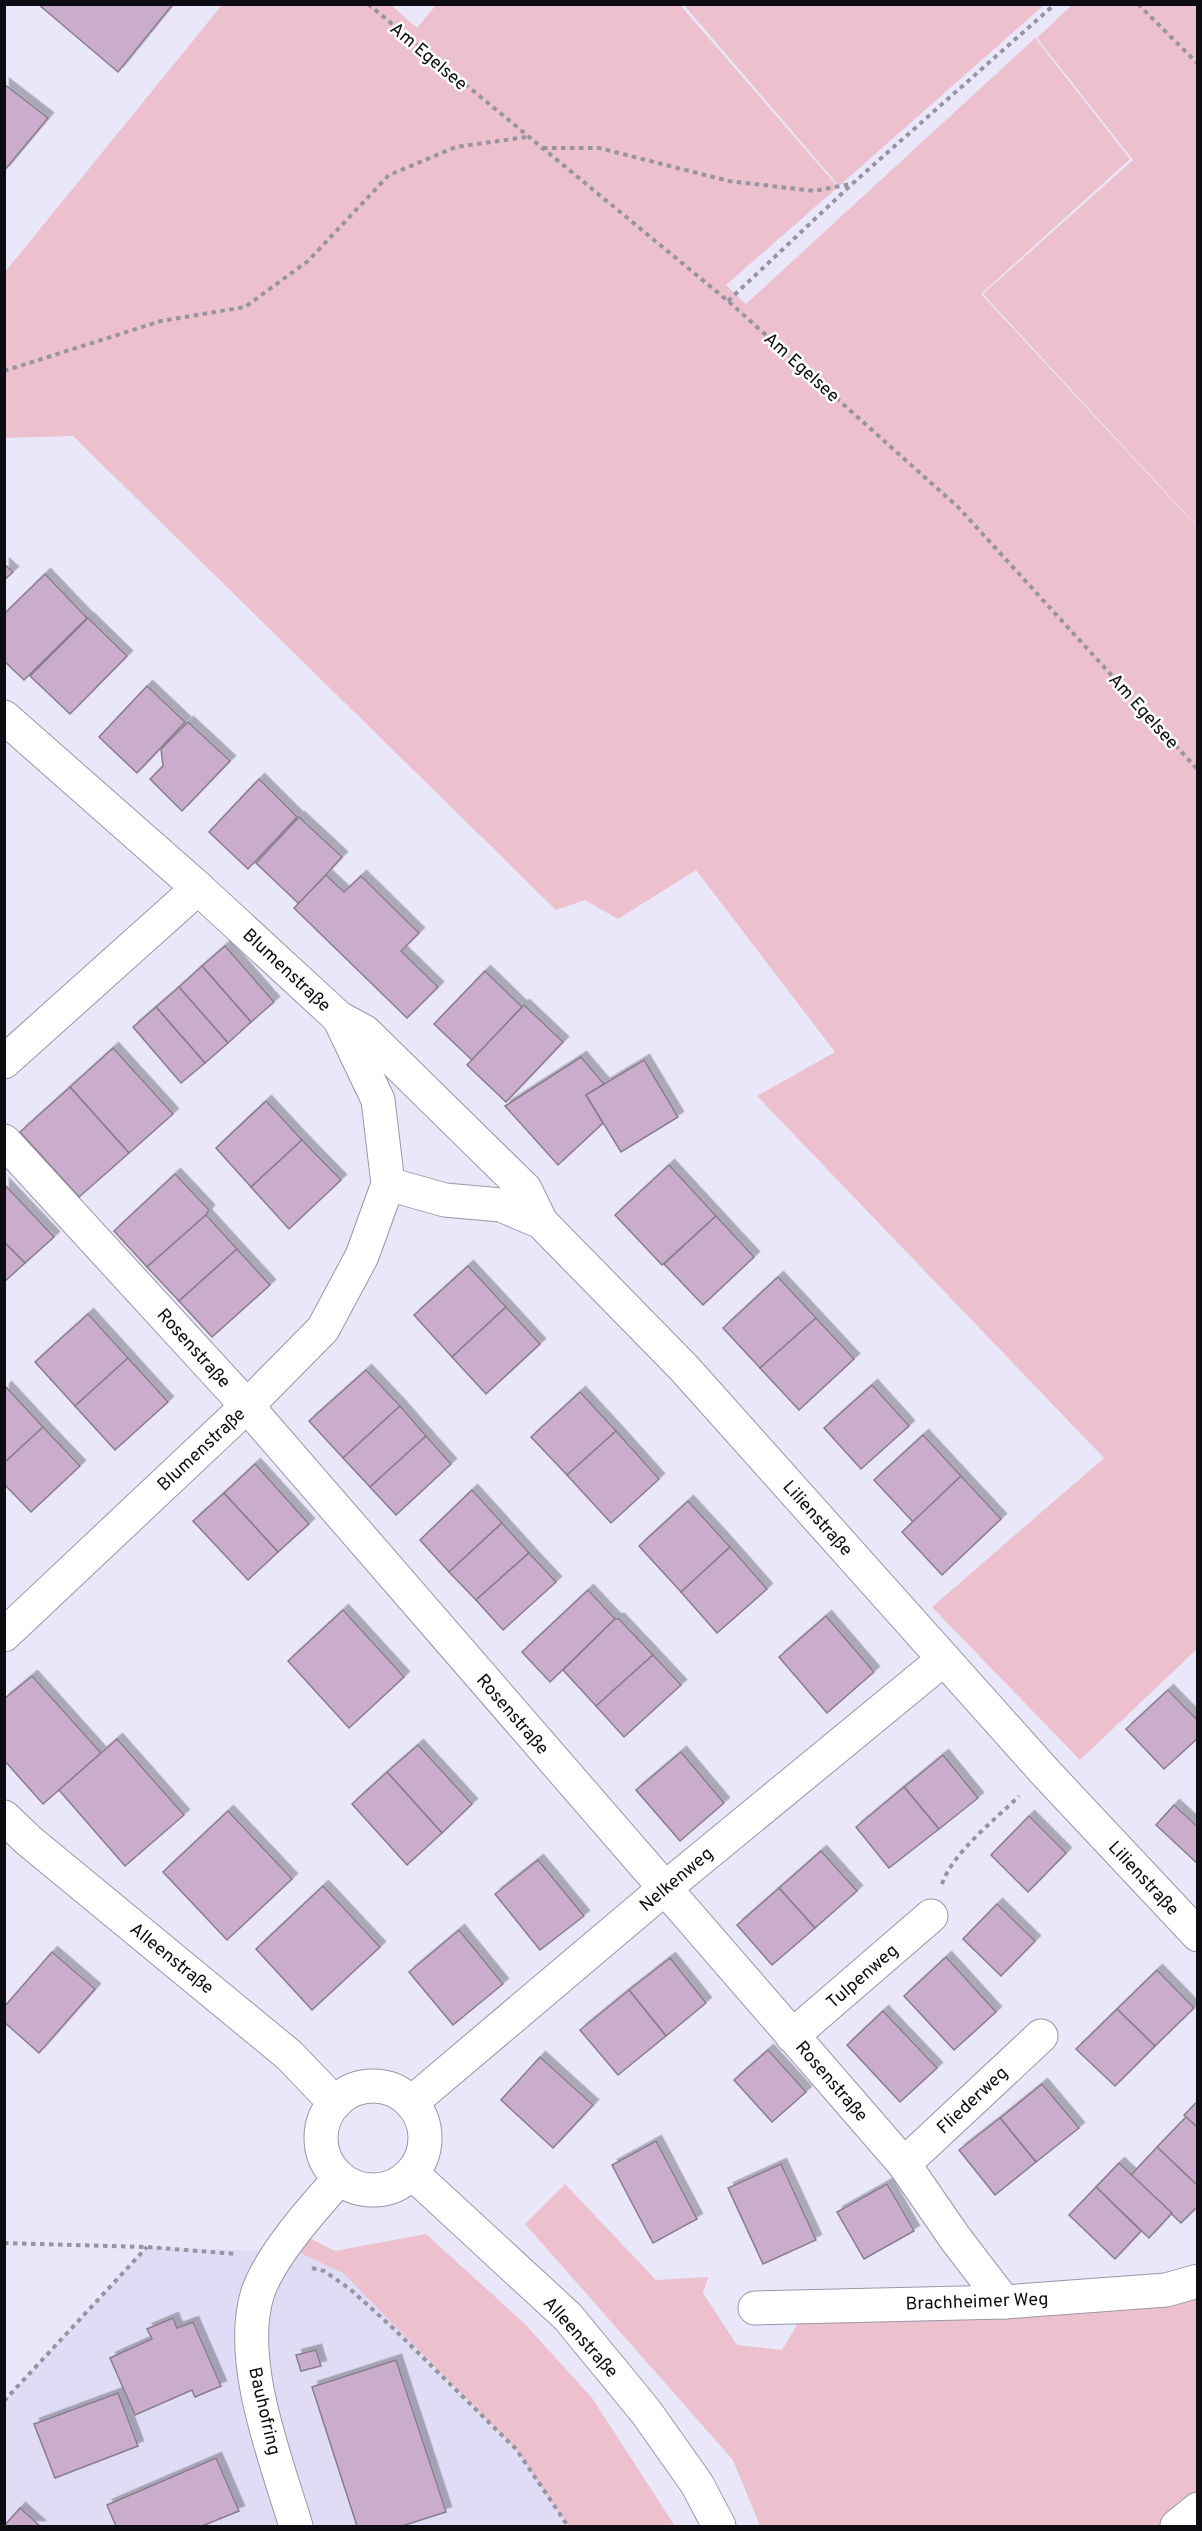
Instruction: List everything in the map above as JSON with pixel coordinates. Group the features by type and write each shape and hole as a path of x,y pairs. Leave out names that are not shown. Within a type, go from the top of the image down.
{"street":[{"name":"Blumenstraße","path":"4,717 198,888 339,1018 378,1100 388,1184 362,1256 323,1329 247,1406 4,1635"},
{"path":"4,1062 198,888"},
{"path":"339,1018 365,1032 525,1189 541,1222"},
{"name":"Rosenstraße","path":"4,1141 247,1406 904,2164 1004,2302"},
{"name":"Lilienstraße","path":"388,1184 445,1200 501,1206 541,1222 684,1368 1045,1772 1197,1935"},
{"name":"Nelkenweg","path":"411,2103 664,1889 944,1659"},
{"name":"Alleenstraße","path":"4,1817 28,1840 290,2055 335,2103"},
{"name":"Tulpenweg","path":"792,2036 931,1916"},
{"name":"Fliederweg","path":"904,2164 1041,2036"},
{"path":"374,2086 392,2090 411,2103 424,2127 425,2143 421,2159 412,2173 399,2183 384,2189 367,2190 351,2185 340,2178 327,2162 322,2144 322,2127 329,2110 335,2103 357,2088 374,2086"},
{"name":"Alleenstraße","path":"412,2173 568,2317 646,2412 697,2484 719,2526"},
{"name":"Bauhofring","path":"296,2526 255,2384 250,2339 258,2292 276,2258 340,2178"},
{"name":"Brachheimer Weg","path":"755,2308 1004,2302 1166,2290 1197,2281"},
{"path":"1177,2526 1197,2510"}],"path":[{"name":"Am Egelsee","path":"368,4 728,301 958,507 1197,770"},
{"path":"728,301 852,183 1055,4"},
{"path":"1138,4 1197,64"},
{"path":"4,371 160,321 245,307 308,261 389,175 456,147 527,137"},
{"path":"542,148 599,148 729,181 814,191 852,183"},
{"path":"931,1916 945,1873 1024,1790"},
{"path":"4,2244 147,2247 276,2258 324,2271 350,2289 393,2328 516,2449 568,2526"},
{"path":"4,2401 147,2247"}],"shaded area":[{"path":"1073,4 1197,5 1197,526 983,294 1133,160 1037,38"},
{"path":"222,5 391,5 417,28 436,5 680,5 838,187 726,285 746,304 1035,38 1130,159 981,294 1197,527 1197,1649 1080,1760 932,1607 1104,1458 757,1096 835,1052 696,870 618,919 585,900 556,910 73,436 5,438 5,272"},
{"path":"684,5 1044,5 839,186"},
{"path":"565,2184 656,2280 708,2277 703,2293 737,2345 782,2350 800,2320 954,2320 1197,2299 1197,2526 760,2526 733,2460 525,2224"},
{"path":"426,2234 525,2324 592,2398 675,2526 568,2526 516,2449 343,2273 298,2252 307,2237 335,2251"},
{"path":"147,2247 298,2252 343,2273 516,2449 568,2526 5,2526 4,2401"}],"building":[{"path":"38,4 173,4 118,72"},
{"path":"4,84 48,118 4,171"},
{"path":"4,564 13,572 4,580"},
{"path":"45,574 87,618 24,680 4,661 4,614"},
{"path":"88,618 127,656 70,714 30,676"},
{"path":"147,686 185,722 137,773 99,737"},
{"path":"188,722 230,761 182,811 150,779 163,766 161,749"},
{"path":"259,779 297,817 248,869 209,832"},
{"path":"299,817 342,857 299,904 256,863"},
{"path":"326,875 344,892 361,876 419,933 401,951 438,987 407,1018 294,908"},
{"path":"225,946 274,1002 251,1022 202,966"},
{"path":"202,966 251,1022 228,1043 179,987"},
{"path":"485,971 522,1007 472,1060 434,1024"},
{"path":"179,987 228,1043 205,1063 156,1007"},
{"path":"524,1005 563,1042 506,1102 467,1065"},
{"path":"156,1007 205,1063 181,1083 133,1027"},
{"path":"113,1048 173,1114 129,1153 70,1087"},
{"path":"581,1057 604,1084 586,1095 603,1123 558,1165 505,1106"},
{"path":"644,1060 678,1117 621,1152 586,1095"},
{"path":"70,1087 129,1153 79,1197 20,1132"},
{"path":"266,1101 302,1140 251,1187 216,1148"},
{"path":"302,1140 341,1180 289,1229 251,1187"},
{"path":"669,1165 716,1216 662,1265 615,1215"},
{"path":"175,1174 209,1210 147,1267 114,1231"},
{"path":"4,1184 54,1237 25,1263 4,1242"},
{"path":"206,1215 237,1249 179,1301 147,1267"},
{"path":"716,1216 754,1257 703,1305 664,1264"},
{"path":"4,1242 25,1263 4,1282"},
{"path":"237,1249 270,1285 212,1337 179,1301"},
{"path":"468,1266 506,1307 452,1357 414,1315"},
{"path":"778,1277 816,1318 760,1368 723,1328"},
{"path":"506,1307 540,1344 486,1394 452,1357"},
{"path":"88,1314 128,1358 75,1406 35,1362"},
{"path":"816,1318 854,1359 799,1410 760,1368"},
{"path":"128,1358 168,1402 115,1450 75,1406"},
{"path":"366,1370 400,1406 343,1458 309,1421"},
{"path":"872,1385 909,1426 861,1469 824,1428"},
{"path":"6,1387 43,1427 4,1463 4,1389"},
{"path":"580,1392 616,1431 567,1475 531,1437"},
{"path":"400,1406 426,1436 370,1487 343,1458"},
{"path":"43,1427 80,1466 31,1512 4,1484 4,1463"},
{"path":"616,1431 659,1479 611,1523 567,1475"},
{"path":"923,1435 961,1476 913,1522 874,1480"},
{"path":"426,1436 451,1464 396,1515 370,1487"},
{"path":"255,1464 309,1524 278,1552 224,1493"},
{"path":"961,1476 1001,1519 942,1575 902,1532"},
{"path":"472,1490 502,1523 449,1572 420,1540"},
{"path":"224,1493 278,1552 248,1580 193,1521"},
{"path":"688,1501 730,1547 681,1592 639,1546"},
{"path":"502,1523 529,1553 476,1600 449,1572"},
{"path":"730,1547 767,1589 717,1633 681,1592"},
{"path":"529,1553 556,1582 503,1630 476,1600"},
{"path":"588,1590 615,1619 550,1682 522,1652"},
{"path":"343,1610 404,1677 349,1728 288,1661"},
{"path":"826,1616 874,1672 827,1713 779,1657"},
{"path":"615,1619 619,1619 653,1655 596,1706 563,1670"},
{"path":"653,1655 681,1685 624,1737 596,1706"},
{"path":"32,1676 101,1753 43,1804 4,1760 4,1699"},
{"path":"1168,1690 1198,1721 1198,1738 1164,1769 1126,1729"},
{"path":"117,1739 184,1815 125,1866 59,1790"},
{"path":"418,1745 472,1804 442,1833 387,1772"},
{"path":"681,1752 724,1803 680,1841 636,1790"},
{"path":"943,1755 978,1798 939,1829 904,1787"},
{"path":"387,1772 442,1833 407,1865 352,1804"},
{"path":"904,1787 939,1829 889,1868 856,1827"},
{"path":"1174,1805 1198,1827 1198,1864 1156,1825"},
{"path":"228,1811 292,1879 227,1940 163,1872"},
{"path":"1029,1816 1066,1853 1028,1892 991,1855"},
{"path":"821,1851 857,1891 815,1928 779,1888"},
{"path":"538,1860 584,1916 540,1950 495,1894"},
{"path":"323,1886 380,1947 312,2010 256,1949"},
{"path":"779,1888 815,1928 772,1965 737,1925"},
{"path":"997,1904 1035,1941 1001,1976 963,1939"},
{"path":"459,1930 503,1984 453,2025 409,1972"},
{"path":"52,1952 95,1989 39,2053 4,2022 4,2007"},
{"path":"946,1957 996,2012 954,2050 904,1996"},
{"path":"670,1958 706,2003 666,2036 629,1990"},
{"path":"1157,1970 1194,2008 1155,2046 1117,2009"},
{"path":"629,1990 666,2036 618,2075 580,2030"},
{"path":"1117,2009 1155,2046 1115,2086 1076,2049"},
{"path":"883,2011 937,2068 900,2102 847,2045"},
{"path":"768,2050 806,2092 772,2122 734,2080"},
{"path":"540,2057 593,2105 553,2148 501,2100"},
{"path":"1042,2084 1079,2128 1036,2162 1000,2118"},
{"path":"1198,2101 1198,2128 1184,2115"},
{"path":"1186,2117 1198,2128 1198,2186 1157,2147"},
{"path":"1000,2118 1036,2162 995,2195 959,2150"},
{"path":"656,2141 697,2219 653,2243 612,2165"},
{"path":"1157,2147 1198,2186 1198,2206 1181,2223 1131,2175"},
{"path":"1119,2163 1172,2213 1149,2238 1096,2187"},
{"path":"781,2164 816,2240 763,2264 728,2188"},
{"path":"887,2184 914,2231 864,2259 837,2212"},
{"path":"1096,2187 1141,2231 1115,2259 1069,2215"},
{"path":"173,2318 177,2328 193,2322 221,2386 195,2397 192,2390 135,2415 110,2358 152,2339 147,2329"},
{"path":"316,2350 321,2366 301,2371 296,2355"},
{"path":"396,2360 446,2512 402,2526 357,2526 312,2387"},
{"path":"118,2393 138,2446 55,2478 34,2424"},
{"path":"216,2458 239,2511 202,2526 116,2526 107,2505"},
{"path":"20,2508 40,2526 4,2526"}]}
